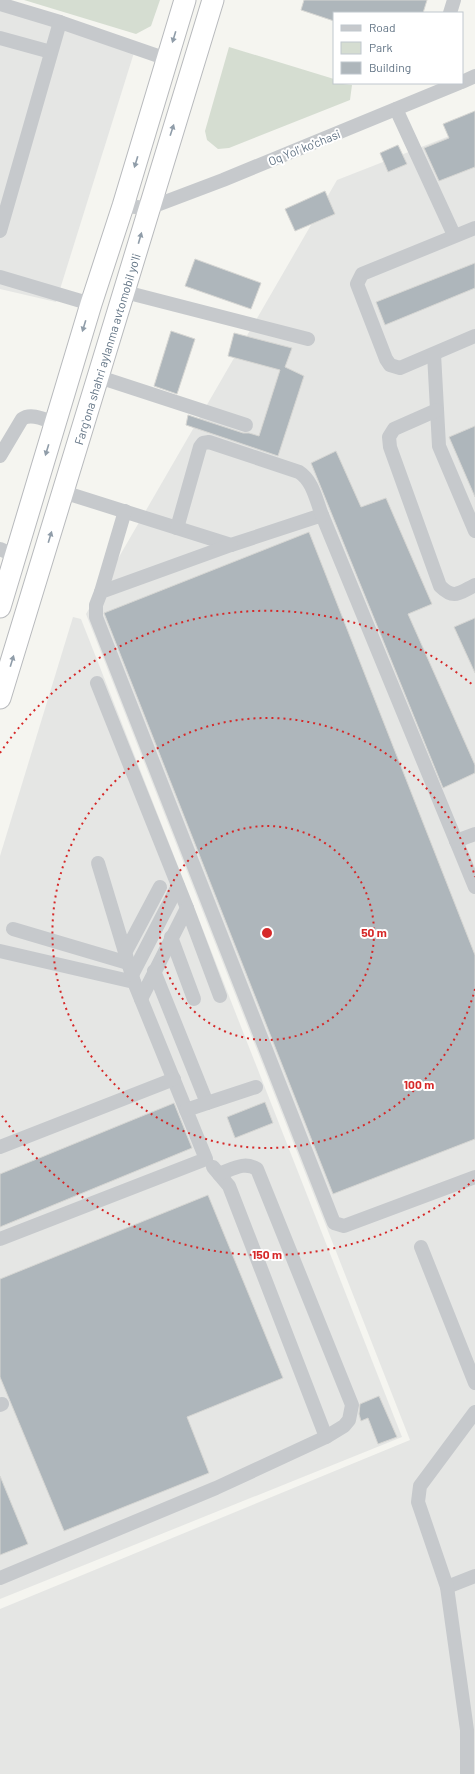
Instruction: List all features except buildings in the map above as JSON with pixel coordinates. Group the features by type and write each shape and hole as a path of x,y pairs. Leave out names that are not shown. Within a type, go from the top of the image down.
{"highway":[{"path":"0,607 8,552 55,423 91,304 123,206 185,0"},
{"name":"Fargʻona shahri aylanma avtomobil yoʻli","path":"0,698 213,0"}],"street":[{"path":"450,12 454,0"},
{"path":"0,4 60,22 167,59"},
{"path":"0,231 60,22"},
{"path":"0,38 51,52"},
{"path":"463,82 475,76"},
{"name":"Oq Yol' ko'chasi","path":"149,208 223,180 457,84"},
{"path":"396,109 454,236"},
{"path":"123,206 149,208"},
{"path":"475,228 362,274 357,284 390,366 400,368 475,336"},
{"path":"0,276 91,304"},
{"path":"125,292 308,339"},
{"path":"434,354 439,446 475,531"},
{"path":"99,377 246,425"},
{"path":"437,410 394,429 388,437 390,447 440,586 448,594 455,594 475,585"},
{"path":"0,456 22,419 25,417 32,416 55,423"},
{"path":"177,528 200,447 203,443 209,442 299,472 306,476 311,484 322,515 475,887"},
{"path":"63,492 231,545"},
{"path":"125,511 96,605 96,617 334,1223 344,1226 475,1177"},
{"path":"101,592 231,545 322,515"},
{"path":"97,683 187,908 220,996"},
{"path":"456,841 475,834"},
{"path":"98,863 141,999 206,1159 229,1186 326,1437"},
{"path":"130,968 160,886"},
{"path":"130,968 178,886"},
{"path":"141,999 187,908"},
{"path":"13,929 130,968"},
{"path":"172,937 194,999"},
{"path":"0,951 130,968"},
{"path":"154,972 207,1103"},
{"path":"0,1147 174,1079"},
{"path":"186,1110 256,1087"},
{"path":"0,1239 206,1159"},
{"path":"0,1578 216,1488 326,1437 344,1426 349,1420 352,1405 257,1169 251,1165 244,1164 219,1174"},
{"path":"421,1247 475,1383"},
{"path":"467,1774 467,1730 446,1587 418,1502 420,1486 475,1412"},
{"path":"446,1587 475,1576"}],"shaded area":[{"path":"0,0 137,43 56,302 0,289"},
{"path":"475,126 475,1774 0,1774 0,1609 410,1440 86,614 337,180"},
{"path":"73,617 81,619 402,1437 0,1599 0,856"}],"green space":[{"path":"24,0 160,0 151,26 136,34"},
{"path":"229,47 333,79 333,84 352,85 350,100 229,148 218,149 207,140 205,131"}]}
